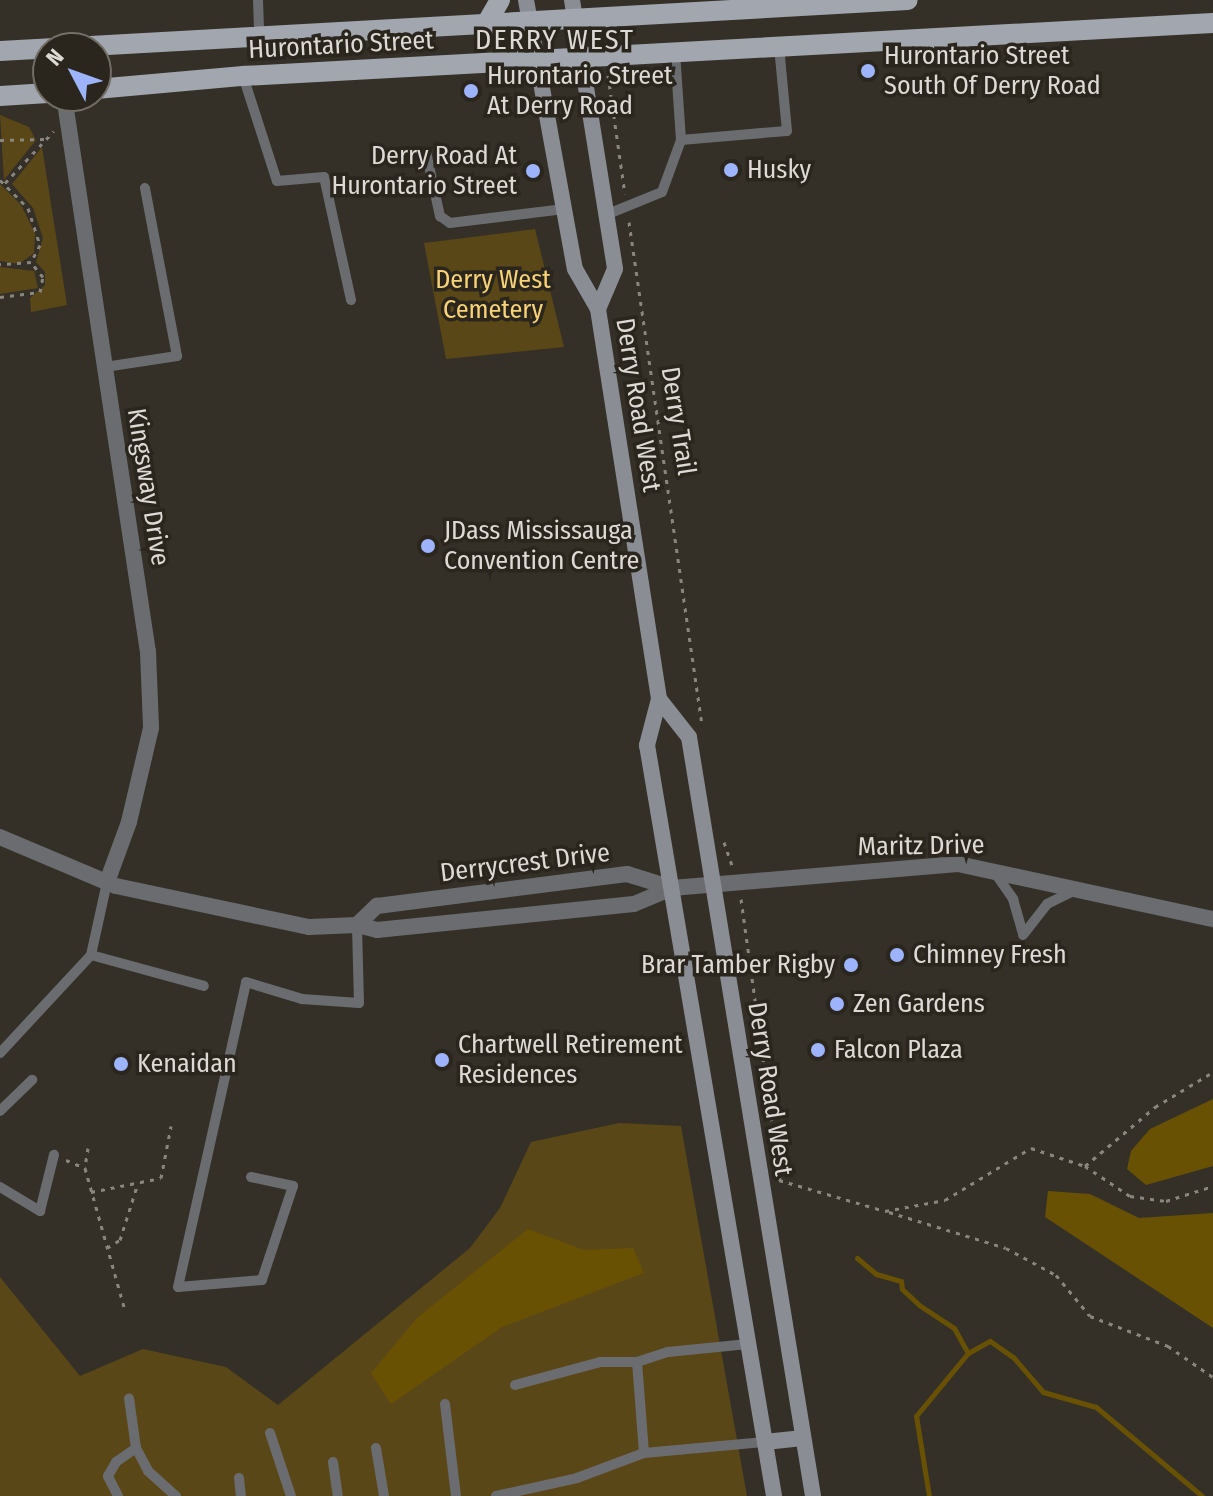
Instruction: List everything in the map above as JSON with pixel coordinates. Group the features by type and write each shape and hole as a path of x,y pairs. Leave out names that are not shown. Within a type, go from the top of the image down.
{"main road":[{"path":"485,26 500,0"},
{"name":"Derry Road West","path":"526,0 575,269 598,309 659,699 647,745 774,1496"},
{"name":"Hurontario Street","path":"112,45 530,23 574,9 908,0"},
{"name":"Derry Road West","path":"574,9 615,269 598,309"},
{"name":"Hurontario Street","path":"112,88 243,76 583,56 1213,23"},
{"name":"Hurontario Street","path":"0,51 32,49"},
{"path":"0,96 32,94"},
{"name":"Derry Road West","path":"659,699 689,737 813,1496"},
{"path":"765,1442 803,1438"}],"street":[{"name":"Kingsway Drive","path":"67,112 148,652 151,728 129,822 107,882"},
{"name":"Derrycrest Drive","path":"0,837 107,882 210,909 309,927 357,925 377,930 634,904 672,888"},
{"name":"Maritz Drive","path":"672,888 918,866 991,868 1213,919"},
{"name":"Derrycrest Drive","path":"357,925 377,906 627,874 672,888"}],"lane":[{"path":"258,0 259,38"},
{"path":"681,140 787,131 779,47"},
{"path":"608,214 662,192 681,140 675,52"},
{"path":"243,76 277,181 324,177 351,300"},
{"path":"426,152 440,216 450,223 564,209"},
{"path":"105,367 177,356 145,188"},
{"path":"991,868 1013,899 1023,935 1047,904 1081,888"},
{"path":"0,1053 91,955 107,882"},
{"path":"251,1177 293,1186 262,1280 178,1287 246,982 302,999 359,1003 357,925"},
{"path":"91,955 204,986"},
{"path":"0,1111 32,1080"},
{"path":"0,1187 40,1211 54,1155"},
{"path":"515,1385 600,1362 637,1362 668,1352 748,1344"},
{"path":"637,1362 644,1453"},
{"path":"129,1398 136,1448 148,1471 176,1496"},
{"path":"445,1404 456,1496"},
{"path":"270,1433 291,1496"},
{"path":"496,1496 577,1478 644,1453 765,1442"},
{"path":"118,1496 108,1476 116,1462 136,1448"},
{"path":"376,1448 384,1496"},
{"path":"333,1462 338,1496"},
{"path":"237,1495 239,1478"}],"path":[{"name":"Derry Trail","path":"605,55 703,728"},
{"path":"5,183 44,139 68,120"},
{"path":"0,140 44,139"},
{"path":"0,180 34,218 40,245 31,262"},
{"path":"0,264 31,262"},
{"path":"0,297 40,292 43,277 31,262"},
{"path":"719,833 726,845"},
{"path":"746,918 744,934 781,1189"},
{"path":"1085,1166 1155,1107 1213,1072"},
{"path":"91,1192 161,1178 171,1126"},
{"path":"88,1148 85,1168 124,1307"},
{"path":"885,1211 945,1200 1031,1148 1085,1166 1130,1196 1166,1201 1213,1186"},
{"path":"54,1155 85,1168"},
{"path":"760,1174 1006,1248 1056,1275 1090,1316 1168,1346 1213,1377"},
{"path":"107,1248 120,1240 138,1183"}],"green space":[{"path":"0,115 29,127 36,140 4,180"},
{"path":"42,147 67,305 31,312 30,298 45,285 45,272 36,262 43,238 33,208 12,184"},
{"path":"0,184 21,205 35,233 34,253 19,264 0,261"},
{"name":"Derry West Cemetery","path":"535,229 564,347 446,359 424,243"},
{"path":"0,267 34,271 38,288 0,294"},
{"path":"619,1123 681,1126 747,1496 0,1496 0,1277 80,1376 143,1349 226,1367 278,1405 470,1248 500,1208 531,1142"}],"shaded area":[{"path":"1213,1099 1213,1166 1146,1185 1127,1169 1131,1151 1150,1129"},
{"path":"1048,1191 1090,1194 1139,1218 1213,1213 1213,1328 1045,1217"},
{"path":"528,1229 584,1250 633,1248 644,1273 502,1327 391,1404 371,1373 417,1318"}],"waterway":[{"path":"857,1258 876,1274 901,1281 902,1289 919,1305 954,1328 968,1353"},
{"path":"929,1496 916,1416 968,1353 990,1341 1014,1358 1043,1392 1096,1407 1202,1496"}],"place":[{"name":"Hurontario Street South Of Derry Road","path":"868,71"},
{"name":"Hurontario Street At Derry Road","path":"471,91"},
{"name":"Husky","path":"731,170"},
{"name":"Derry Road At Hurontario Street","path":"533,171"},
{"name":"JDass Mississauga Convention Centre","path":"428,546"},
{"name":"Chimney Fresh","path":"897,955"},
{"name":"Brar Tamber Rigby","path":"851,965"},
{"name":"Zen Gardens","path":"837,1004"},
{"name":"Falcon Plaza","path":"818,1050"},
{"name":"Chartwell Retirement Residences","path":"442,1060"},
{"name":"Kenaidan","path":"121,1064"}],"district":[{"name":"DERRY WEST","path":"555,40"}]}
